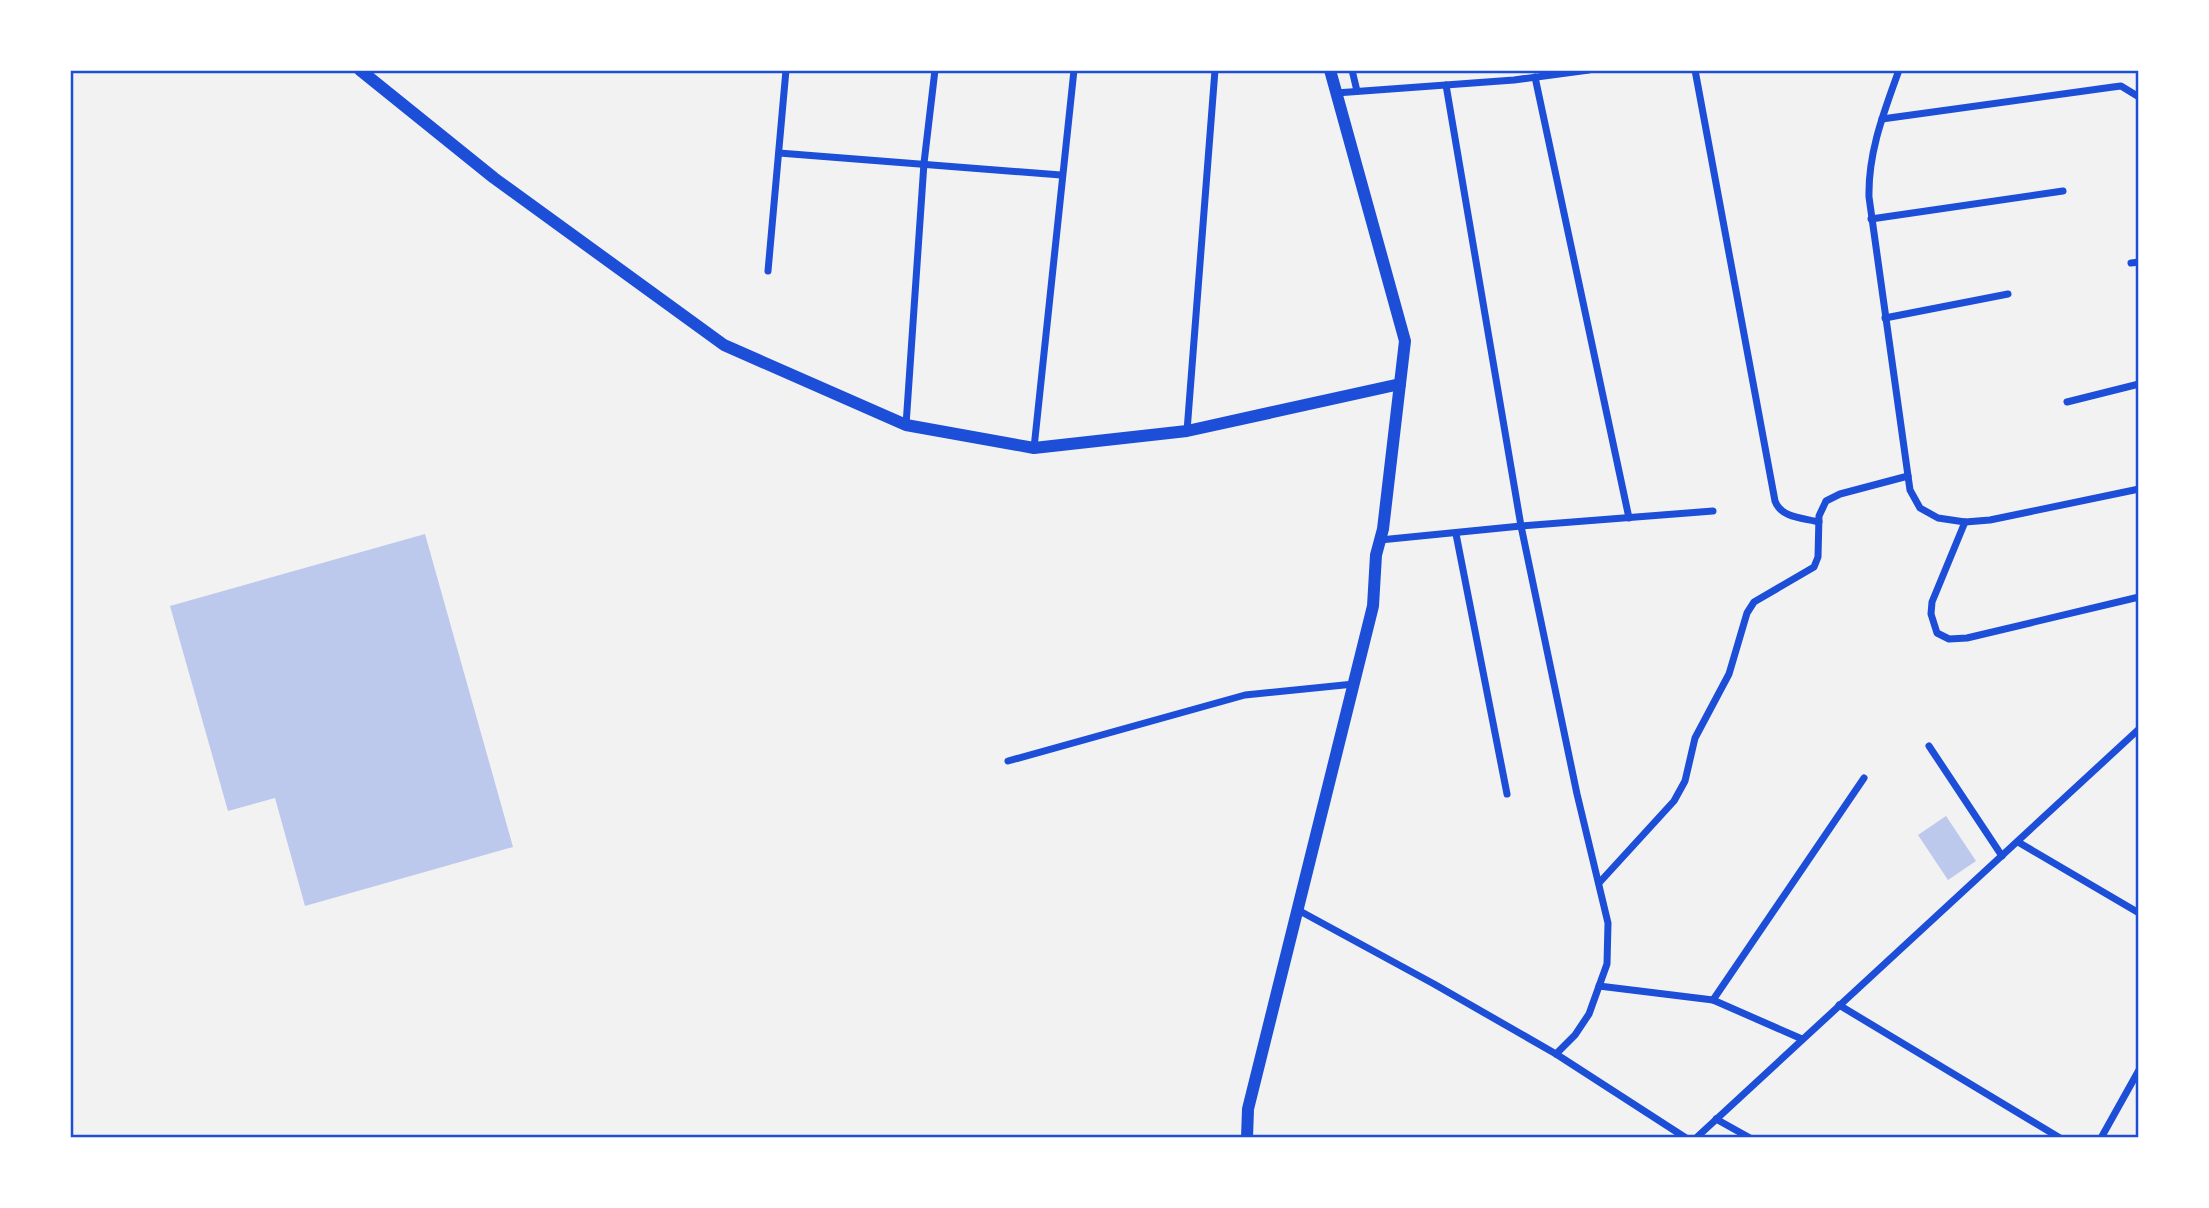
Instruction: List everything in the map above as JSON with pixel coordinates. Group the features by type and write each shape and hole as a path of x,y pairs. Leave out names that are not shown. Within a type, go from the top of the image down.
{"street":[{"path":"360,70 494,177 724,345 906,425 1034,448 1187,431 1400,384"},
{"path":"768,271 786,70"},
{"path":"906,425 924,163 935,70"},
{"path":"1034,448 1074,70"},
{"path":"1187,431 1215,70"},
{"path":"1247,1138 1248,1109 1373,606 1376,555 1405,341 1330,70"},
{"path":"1352,70 1357,91"},
{"path":"1512,70 1514,79"},
{"path":"1336,93 1514,79 1589,70"},
{"path":"1695,70 1775,501 1784,514 1819,522"},
{"path":"1899,70 1875,140 1869,176 1871,219 1910,490 1920,508 1938,519 1965,522 1990,520 2139,489"},
{"path":"1535,77 1629,518"},
{"path":"1446,85 1521,526 1609,936 1606,964 1582,1026 1556,1054"},
{"path":"1882,119 2121,86 2139,97"},
{"path":"779,153 1061,175"},
{"path":"1871,219 2063,191"},
{"path":"1885,318 2008,294"},
{"path":"2067,402 2139,384"},
{"path":"1599,883 1681,790 1695,738 1729,674 1747,612 1754,602 1814,567 1818,558 1819,522 1826,500 1908,476"},
{"path":"1380,540 1713,511"},
{"path":"1965,522 1932,602 1931,614 1937,633 1949,639 1966,638 2139,597"},
{"path":"1456,534 1507,794"},
{"path":"1008,761 1245,695 1354,684"},
{"path":"1696,1138 2139,729"},
{"path":"1929,746 2002,856"},
{"path":"1713,1000 1864,778"},
{"path":"2018,842 2139,913"},
{"path":"1298,910 1556,1054 1686,1138"},
{"path":"1599,986 1713,1000 1802,1039"},
{"path":"1839,1005 2060,1138"},
{"path":"2101,1138 2139,1070"},
{"path":"2129,1088 2139,1094"},
{"path":"1716,1119 1750,1138"}],"building":[{"path":"425,534 513,847 305,906 275,798 228,811 170,606"},
{"path":"1946,816 1976,861 1948,880 1918,835"}]}
